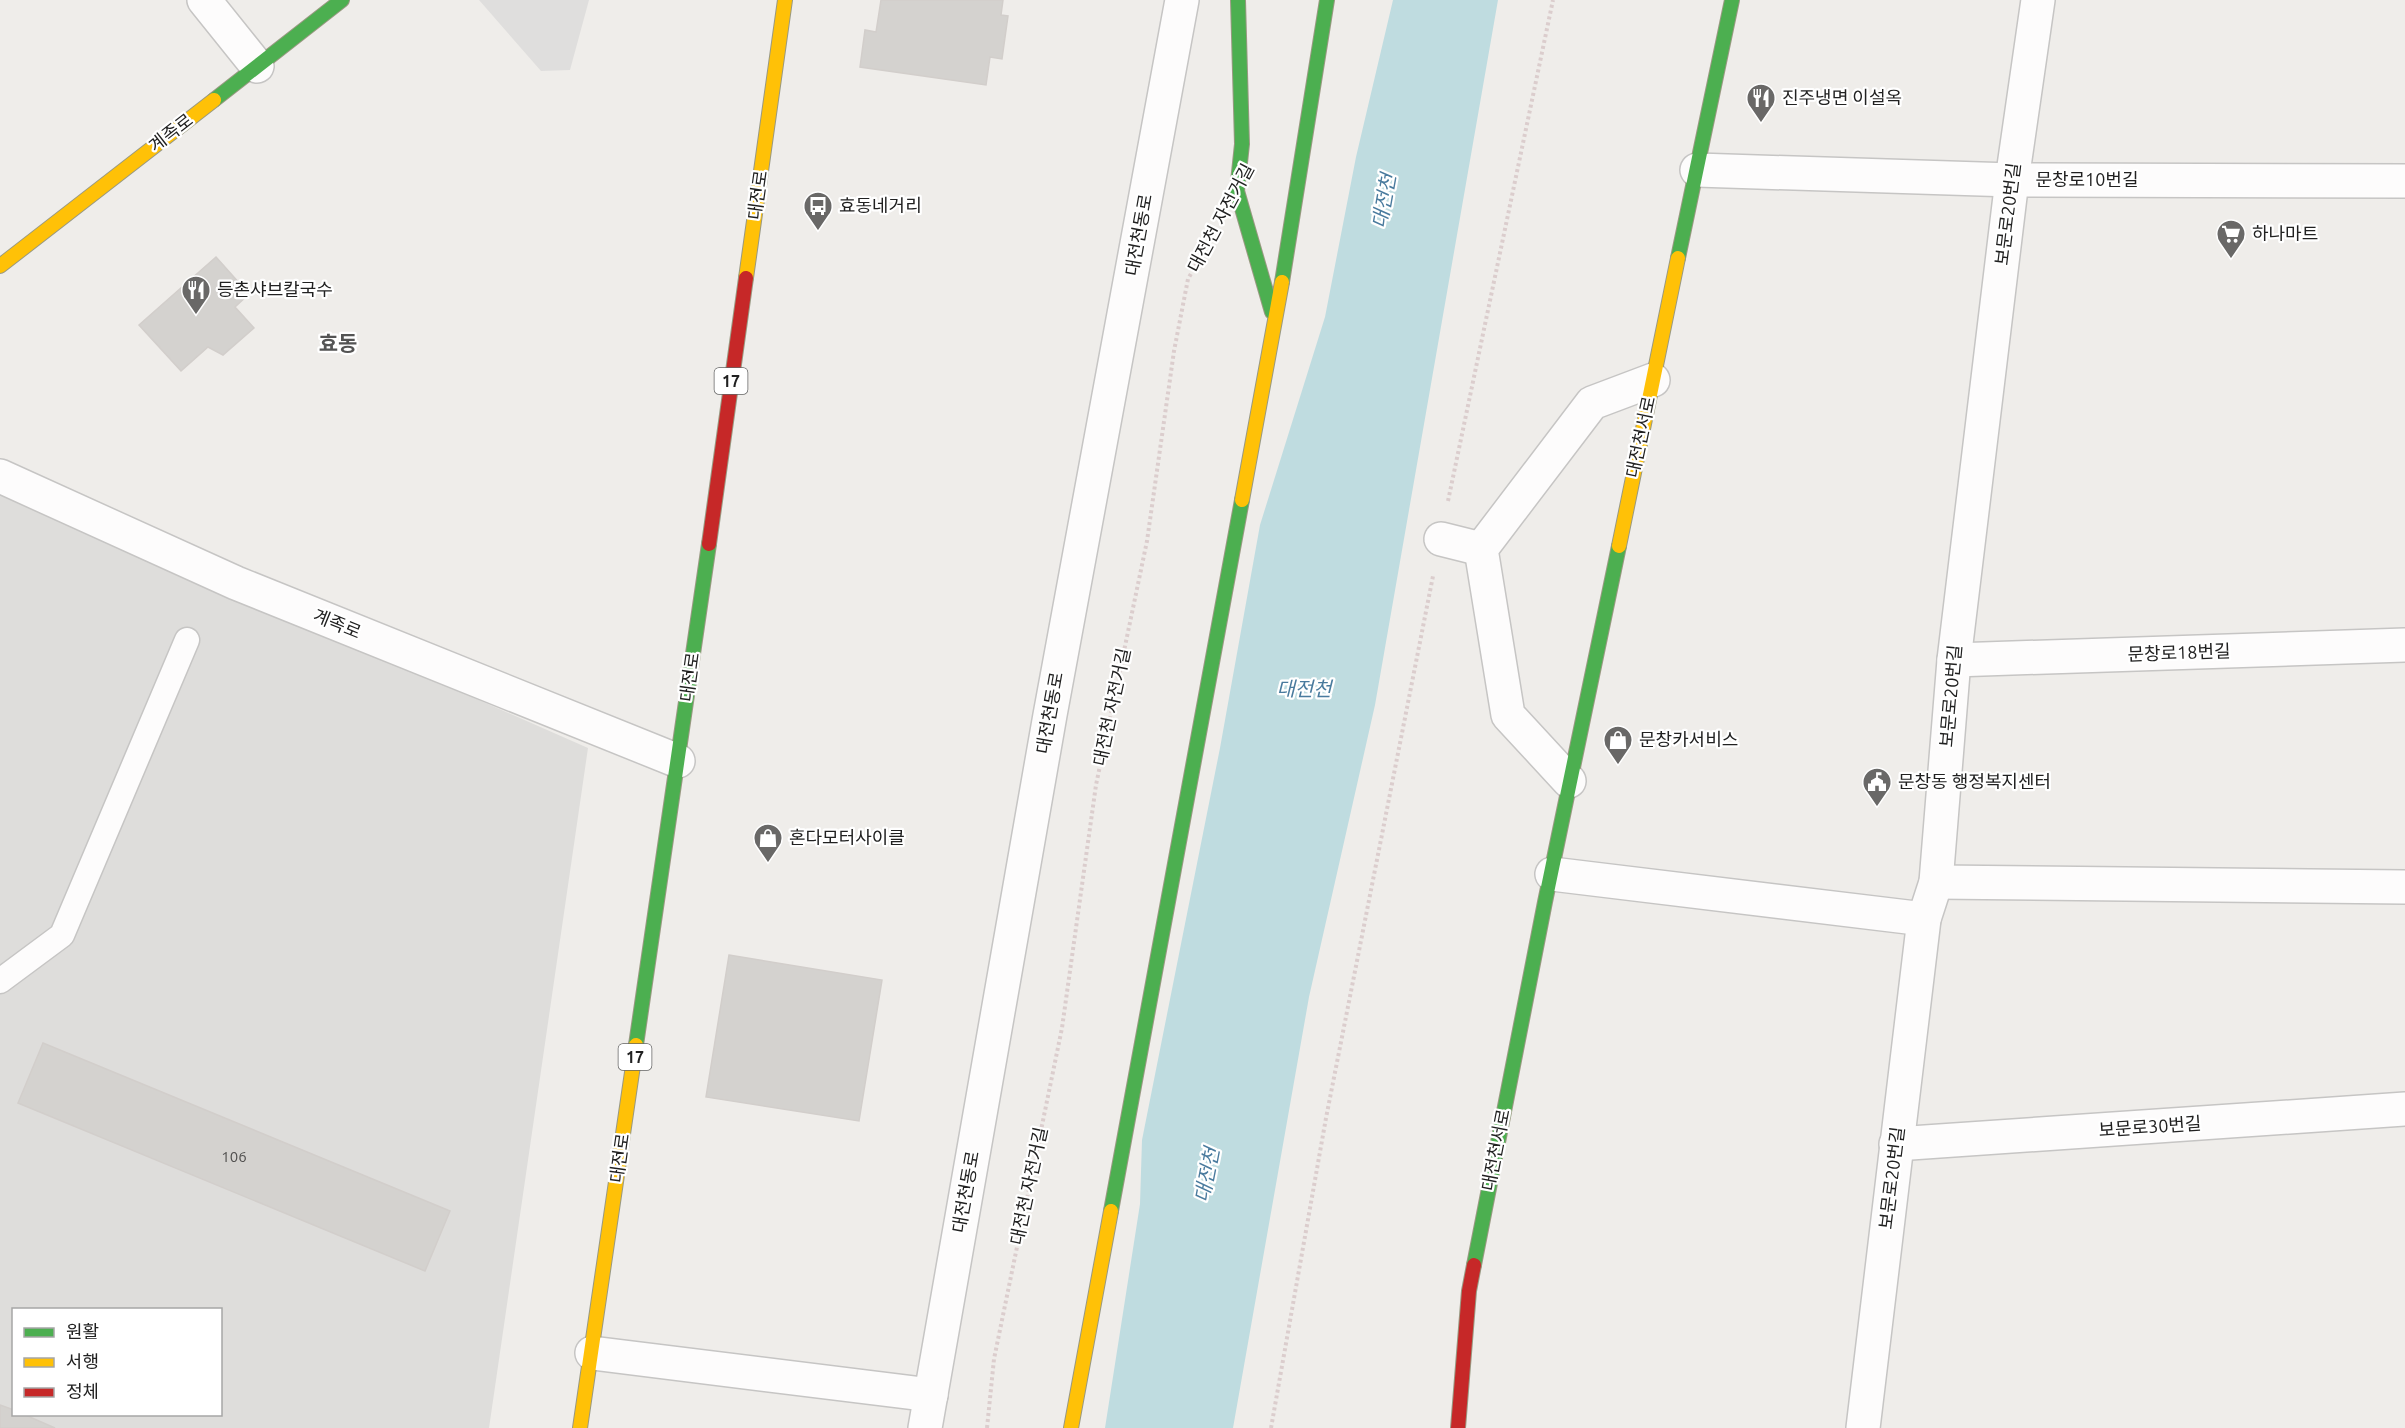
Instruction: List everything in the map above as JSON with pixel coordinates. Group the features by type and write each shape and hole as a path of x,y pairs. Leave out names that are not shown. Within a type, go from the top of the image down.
{"main road":[{"name":"계족로","path":"0,266 342,0"},
{"name":"대전로","path":"580,1428 678,761 785,0"},
{"path":"1238,0 1242,144 1237,191 1275,323"},
{"path":"1071,1428 1275,323 1327,0"},
{"name":"대전천서로","path":"1458,1428 1469,1291 1569,781 1732,0"}],"street":[{"path":"204,0 258,66"},
{"name":"대전천동로","path":"925,1428 1050,715 1182,0"},
{"name":"보문로20번길","path":"1863,1428 1924,919 1936,882 1954,660 2012,180 2038,0"},
{"name":"문창로10번길","path":"1697,170 2012,180 2405,181"},
{"path":"1569,781 1508,716 1481,549 1592,403 1653,381"},
{"name":"계족로","path":"0,476 236,583 678,761"},
{"path":"1441,539 1481,549"},
{"name":"문창로18번길","path":"1954,660 2405,645"},
{"path":"1552,874 1924,919"},
{"path":"1936,882 2405,887"},
{"name":"보문로30번길","path":"1896,1144 2405,1109"},
{"path":"592,1353 931,1395"}],"lane":[{"path":"0,981 62,935 187,640"}],"path":[{"path":"1271,1428 1326,1118 1441,539 1553,0"},
{"name":"대전천 자전거길","path":"987,1428 994,1359 1062,1028 1096,785 1147,541 1174,351 1188,279 1237,191"}],"shaded area":[{"path":"479,0 589,0 570,70 541,71"},
{"path":"0,489 588,748 489,1428 0,1428"}],"water":[{"name":"대전천","path":"1393,0 1498,0 1375,705 1309,997 1233,1428 1105,1428 1140,1204 1142,1140 1220,748 1260,525 1325,317 1356,157"}],"building":[{"path":"881,0 1003,0 1001,15 1008,16 1002,59 990,57 986,85 860,67 865,30 876,32"},
{"name":"등촌샤브칼국수","path":"216,257 249,294 235,307 254,328 223,355 208,347 181,371 139,325"},
{"path":"729,955 882,980 859,1121 706,1097"},
{"path":"43,1043 450,1211 425,1271 18,1103"},
{"path":"0,1405 12,1409 12,1416 28,1416 55,1428 0,1428"}],"traffic: fast":[{"path":"214,100 342,0"},
{"path":"1238,0 1242,144 1237,191 1272,312"},
{"path":"1282,282 1327,0"},
{"path":"1678,258 1732,0"},
{"path":"1111,1211 1242,500"},
{"path":"636,1045 709,544"},
{"path":"1474,1265 1545,902 1619,546"}],"traffic: slow":[{"path":"746,278 785,0"},
{"path":"0,266 214,100"},
{"path":"1619,546 1678,258"},
{"path":"1242,500 1282,282"},
{"path":"580,1428 636,1045"},
{"path":"1071,1428 1111,1211"}],"traffic: jam":[{"path":"709,544 746,278"},
{"path":"1458,1428 1469,1291 1474,1265"}],"place":[{"name":"진주냉면 이설옥","path":"1761,124"},
{"name":"효동네거리","path":"818,232"},
{"name":"하나마트","path":"2231,260"},
{"name":"등촌샤브칼국수","path":"196,316"},
{"name":"문창카서비스","path":"1618,766"},
{"name":"문창동 행정복지센터","path":"1877,808"},
{"name":"혼다모터사이클","path":"768,864"}],"district":[{"name":"효동","path":"338,344"}]}
